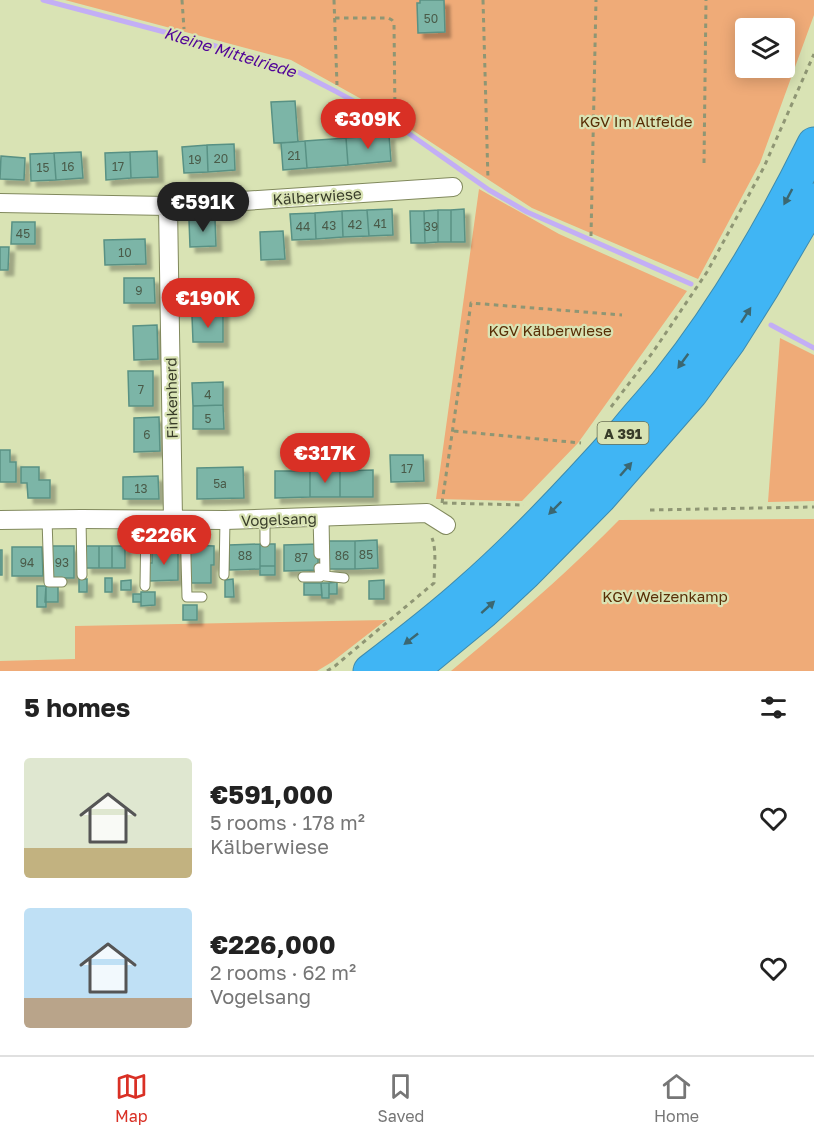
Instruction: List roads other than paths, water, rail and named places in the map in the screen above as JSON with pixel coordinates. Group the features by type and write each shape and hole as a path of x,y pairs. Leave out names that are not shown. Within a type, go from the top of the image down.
{"highway":[{"name":"A 391","path":"370,671 470,591 512,551 581,482 669,381 744,273 787,199 814,144"},
{"name":"A 391","path":"411,671 484,611 524,574 600,498 691,393 758,296 814,200"}],"street":[{"name":"Kälberwiese","path":"0,203 168,206 453,187"},
{"name":"Finkenherd","path":"168,206 179,519"},
{"name":"Vogelsang","path":"0,520 225,520 427,513 438,529"}],"lane":[{"path":"303,577 320,577 321,517"},
{"path":"321,517 325,576 344,578"},
{"path":"47,519 49,582 62,582"},
{"path":"81,519 82,575"},
{"path":"146,519 146,586"},
{"path":"179,519 187,597 202,597"},
{"path":"265,519 265,542"},
{"path":"224,575 225,520"}],"waterway":[{"name":"Kleine Mittelriede","path":"43,0 191,39 300,73 394,123 489,190 527,212 691,284"},
{"name":"Kleine Mittelriede","path":"771,325 814,348"}],"park label":[{"name":"KGV Im Altfelde","path":"636,121"},
{"name":"KGV Kälberwiese","path":"550,330"},
{"name":"KGV Weizenkamp","path":"665,596"}]}
